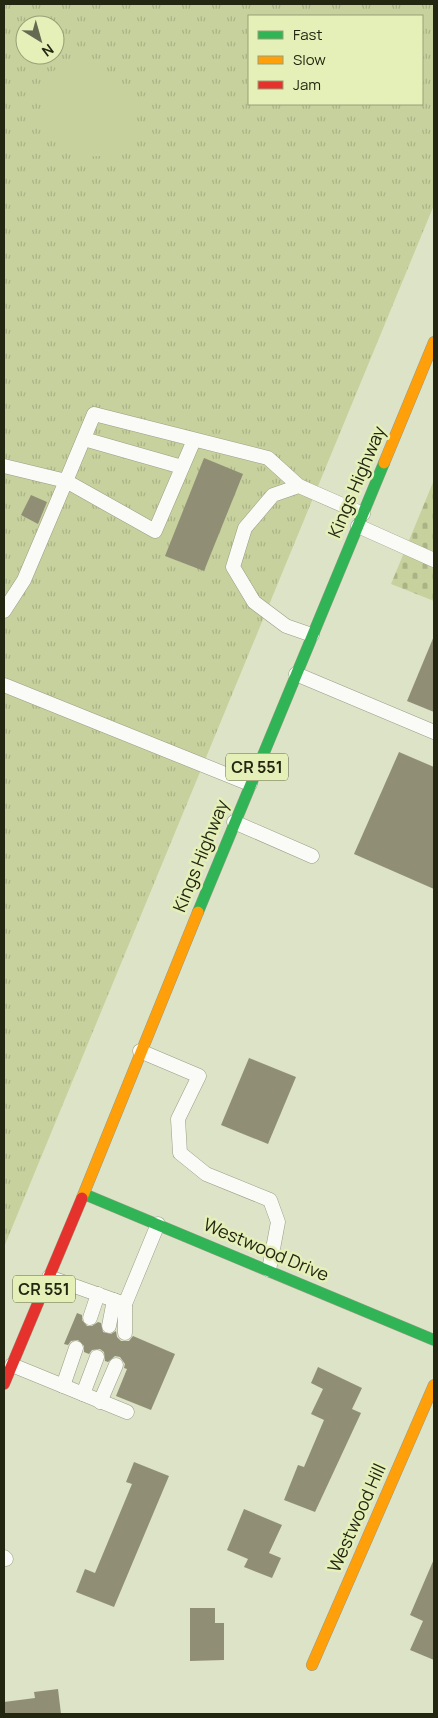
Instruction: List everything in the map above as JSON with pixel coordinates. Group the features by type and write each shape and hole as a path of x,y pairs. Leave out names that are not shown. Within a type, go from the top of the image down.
{"main road":[{"name":"Kings Highway","path":"4,1384 84,1194 140,1051 234,822 434,342"},
{"name":"Westwood Drive","path":"84,1194 434,1340"},
{"name":"Westwood Hill","path":"312,1665 434,1385"}],"lane":[{"path":"4,611 24,580 94,414 268,458 299,486 434,560"},
{"path":"84,439 182,467"},
{"path":"4,466 66,482 155,531 194,440"},
{"path":"299,486 273,495 245,528 233,567 254,602 286,626 312,636"},
{"path":"296,674 434,732"},
{"path":"4,685 250,784"},
{"path":"234,822 312,856"},
{"path":"140,1051 199,1076 178,1119 180,1153 206,1174 270,1200 278,1222 269,1270"},
{"path":"109,1326 158,1224"},
{"path":"49,1276 120,1302"},
{"path":"90,1318 98,1294"},
{"path":"120,1302 125,1333"},
{"path":"63,1386 76,1348"},
{"path":"82,1394 97,1357"},
{"path":"12,1365 127,1412"},
{"path":"100,1402 116,1365"}],"green space":[{"path":"4,4 434,4 434,205 4,1247"},
{"path":"70,59 101,69 118,81 131,97 134,115 131,132 124,141 106,156 71,154 62,149 55,141 50,130 45,106 48,82 52,73 60,65 65,65 65,62"},
{"path":"434,480 434,601 391,584"}],"building":[{"path":"204,458 243,474 204,571 165,556"},
{"path":"31,495 47,502 38,524 21,515"},
{"path":"434,636 434,712 407,701"},
{"path":"399,752 434,767 434,889 354,854"},
{"path":"249,1058 296,1077 268,1144 221,1125"},
{"path":"77,1313 82,1315 82,1320 87,1326 92,1326 98,1322 101,1323 103,1332 111,1334 116,1331 117,1337 121,1341 129,1341 133,1336 175,1354 151,1410 116,1396 127,1369 124,1368 125,1364 120,1357 115,1356 108,1362 105,1361 104,1352 100,1349 92,1350 89,1354 84,1352 84,1346 78,1340 71,1341 68,1345 64,1344"},
{"path":"318,1367 362,1388 352,1409 361,1413 315,1512 284,1500 298,1465 304,1467 324,1420 311,1414 323,1389 311,1383"},
{"path":"134,1462 169,1476 114,1607 76,1592 85,1569 95,1573 132,1484 126,1482"},
{"path":"244,1509 282,1525 269,1553 281,1558 272,1578 244,1567 248,1559 227,1550"},
{"path":"434,1559 434,1660 410,1650 423,1621 410,1615"},
{"path":"190,1608 215,1608 215,1623 224,1623 224,1660 190,1661"},
{"path":"58,1689 61,1714 4,1714 4,1702 35,1698 34,1692"}],"traffic: fast":[{"path":"198,912 384,463"},
{"path":"84,1194 434,1340"}],"traffic: slow":[{"path":"384,463 434,342"},
{"path":"82,1198 198,912"},
{"path":"312,1665 434,1385"}],"traffic: jam":[{"path":"4,1384 82,1198"}]}
